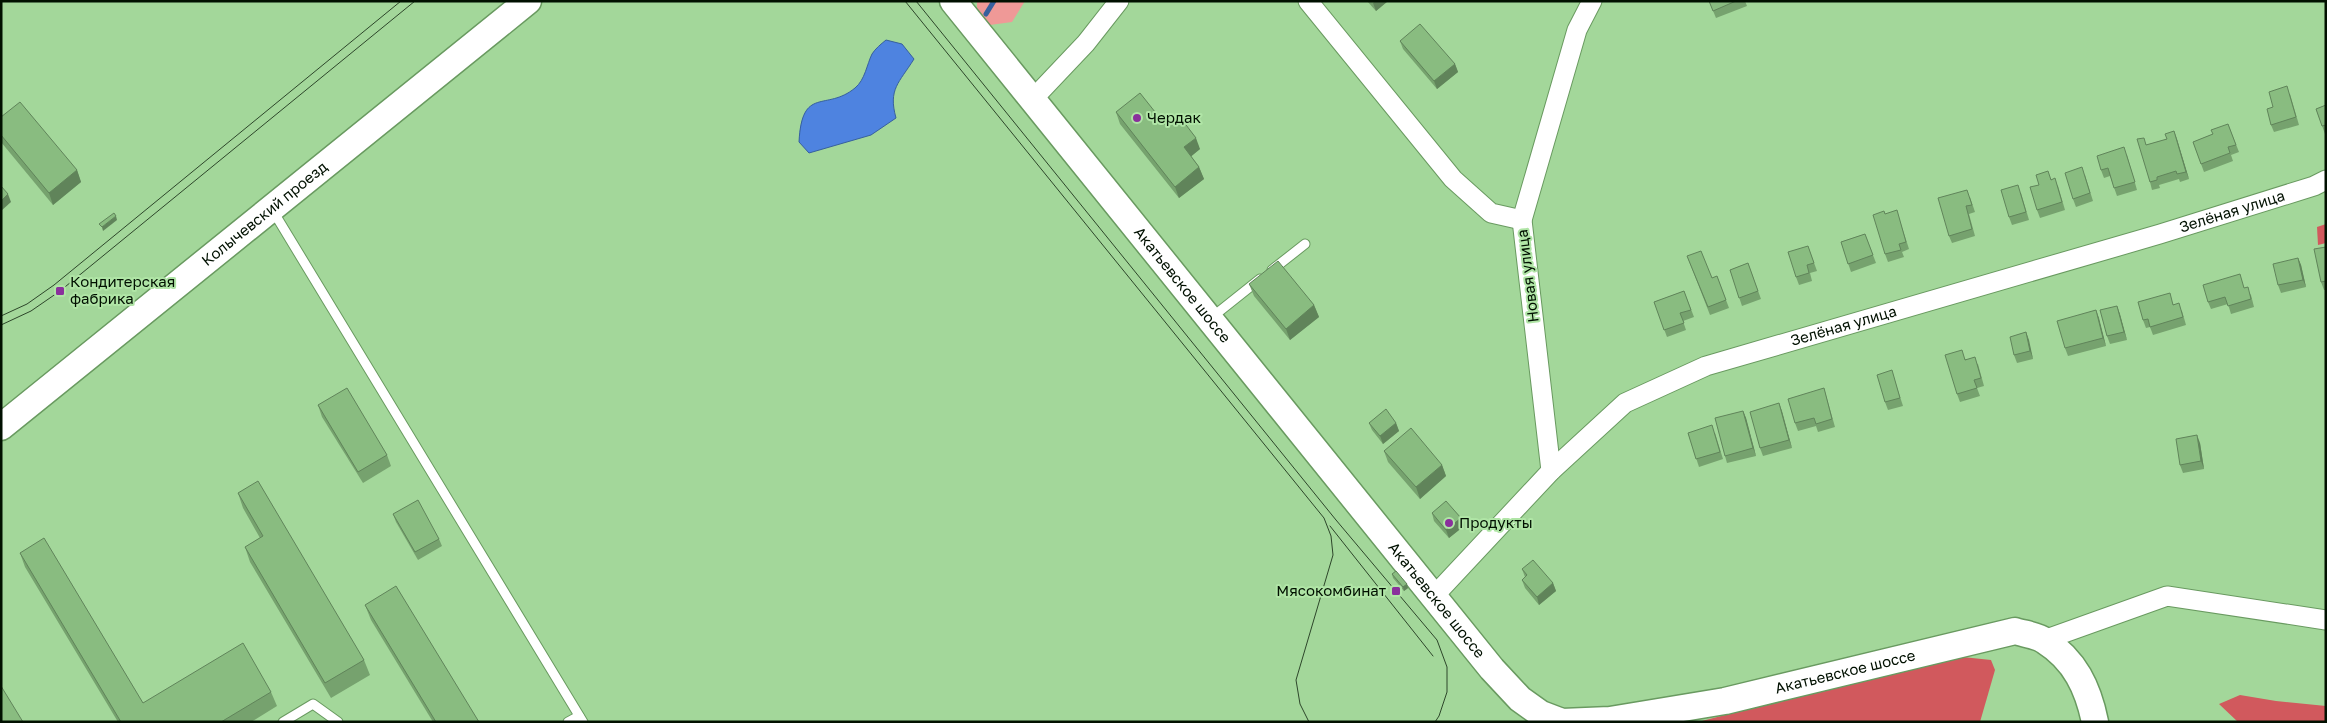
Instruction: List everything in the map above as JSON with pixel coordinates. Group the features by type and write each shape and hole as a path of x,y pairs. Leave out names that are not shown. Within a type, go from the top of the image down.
{"main road":[{"name":"Колычевский проезд","path":"1,427 528,1"},
{"name":"Акатьевское шоссе","path":"953,1 1492,669 1520,699 1541,714 1562,722 1610,720 1725,701 2015,631 2044,640 2073,664 2091,704 2095,722"}],"street":[{"path":"1032,100 1086,43 1119,1"},
{"path":"1308,1 1454,179 1491,213 1522,220"},
{"name":"Новая улица","path":"1551,471 1522,220 1577,30 1592,1"},
{"name":"Зелёная улица","path":"1434,596 1551,471 1626,403 1706,366 2160,234 2314,186 2326,180"},
{"path":"2044,640 2167,596 2326,620"}],"lane":[{"path":"271,209 581,719 568,722"},
{"path":"1210,318 1305,244"},
{"path":"283,722 313,704 338,722"}],"shaded area":[{"path":"977,1 1025,1 1012,22 990,25 977,9"},
{"path":"2326,224 2326,243 2318,245 2317,227"},
{"path":"1953,656 1991,660 1995,670 1980,722 1698,722"},
{"path":"2240,695 2326,706 2326,722 2238,722 2219,704"}],"water":[{"path":"886,40 902,44 914,59 894,93 893,100 896,118 871,135 809,153 799,142 801,124 805,113 810,106 844,95 855,88 863,76 872,54"}],"building":[{"path":"1709,1 1736,1 1713,11"},
{"path":"1420,24 1455,64 1434,81 1400,41"},
{"path":"2287,86 2296,117 2271,125 2267,109 2273,107 2269,92"},
{"path":"1140,93 1167,127 1180,117 1196,138 1184,147 1199,167 1175,187 1116,112"},
{"path":"20,102 77,170 49,193 1,135 1,117"},
{"path":"2326,105 2326,125 2322,126 2316,109"},
{"path":"2228,124 2236,145 2228,147 2230,153 2201,164 2193,142 2213,134 2211,130"},
{"path":"2174,131 2186,172 2177,174 2176,171 2157,177 2157,180 2150,182 2137,139 2144,138 2146,145 2167,139 2165,134"},
{"path":"2124,147 2135,182 2114,188 2108,168 2101,170 2097,156"},
{"path":"2082,167 2090,193 2073,199 2065,173"},
{"path":"2048,171 2051,180 2055,178 2062,202 2037,210 2030,187 2039,185 2036,175"},
{"path":"2018,185 2026,212 2009,217 2001,190"},
{"path":"1,186 8,194 1,201"},
{"path":"1967,190 1972,205 1966,206 1972,229 1949,236 1938,198"},
{"path":"1897,210 1906,242 1899,244 1901,250 1885,254 1873,215 1884,211 1885,214"},
{"path":"114,213 116,216 102,227 99,224"},
{"path":"1865,234 1873,255 1848,264 1841,242"},
{"path":"1808,246 1814,263 1807,265 1809,273 1796,277 1788,252"},
{"path":"2326,247 2326,281 2321,282 2314,249"},
{"path":"1701,251 1712,278 1717,276 1726,300 1708,307 1687,256"},
{"path":"2298,258 2303,280 2278,285 2273,264"},
{"path":"1278,261 1314,305 1286,329 1249,284"},
{"path":"1748,263 1758,291 1739,298 1730,270"},
{"path":"2240,274 2244,288 2248,287 2251,299 2228,306 2225,297 2208,302 2203,285"},
{"path":"1684,291 1691,310 1680,313 1684,323 1664,330 1654,302"},
{"path":"2170,293 2173,305 2179,303 2183,317 2150,327 2148,319 2143,320 2138,302"},
{"path":"2117,306 2124,332 2107,336 2100,310"},
{"path":"2096,310 2103,338 2065,348 2057,321"},
{"path":"2026,332 2030,351 2014,355 2010,337"},
{"path":"1962,350 1965,360 1975,357 1981,378 1974,380 1977,388 1957,394 1945,355"},
{"path":"1892,370 1900,398 1885,402 1877,375"},
{"path":"347,388 387,455 358,472 318,405"},
{"path":"1824,388 1832,419 1816,424 1814,418 1795,423 1788,399"},
{"path":"1779,403 1789,440 1760,448 1750,412"},
{"path":"1386,409 1396,423 1380,436 1369,423"},
{"path":"1743,411 1753,448 1725,456 1715,418"},
{"path":"1712,425 1720,452 1696,459 1688,433"},
{"path":"1411,428 1442,465 1416,487 1384,451"},
{"path":"2197,435 2201,461 2180,465 2176,439"},
{"path":"258,481 364,660 325,683 245,547 263,536 238,493"},
{"path":"418,500 439,539 415,552 393,514"},
{"path":"1446,501 1461,518 1446,530 1432,513"},
{"path":"44,538 143,703 243,643 271,692 221,722 121,722 20,553"},
{"path":"1533,560 1553,583 1537,597 1522,580 1527,575 1522,569"},
{"path":"1396,571 1407,584 1403,587 1392,574"},
{"path":"396,586 479,722 436,722 365,605"},
{"path":"1,686 23,722 1,722"}],"waterway":[{"path":"986,14 994,1"}],"tram line":[{"path":"1,316 27,304 54,285 401,1"},
{"path":"1,325 31,311 60,291 415,1"},
{"path":"905,1 1324,518 1331,536 1333,555 1296,680 1300,704 1309,722"},
{"path":"916,1 1336,520 1437,640 1447,667 1447,692 1435,722"},
{"path":"1330,526 1433,656"}],"place":[{"name":"Чердак","path":"1137,118"},
{"name":"Кондитерская фабрика","path":"60,291"},
{"name":"Продукты","path":"1449,523"},
{"name":"Мясокомбинат","path":"1396,591"}]}
